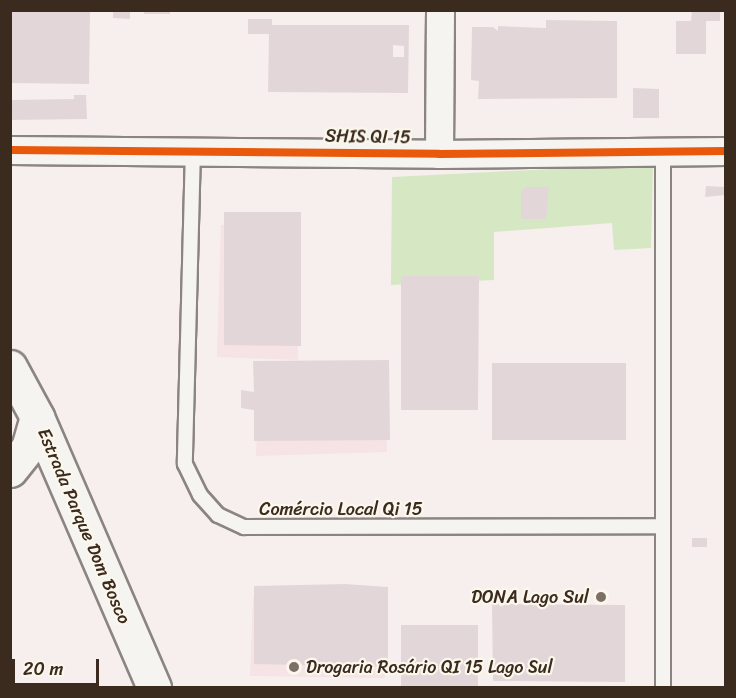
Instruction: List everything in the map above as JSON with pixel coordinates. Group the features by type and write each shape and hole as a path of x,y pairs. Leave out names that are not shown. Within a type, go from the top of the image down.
{"main road":[{"name":"Estrada Parque Dom Bosco","path":"10,367 37,417 154,687"},
{"path":"10,470 28,448 37,417"}],"street":[{"path":"439,154 440,10"},
{"name":"SHIS QI 15","path":"10,150 193,149 439,154 726,151"}],"lane":[{"name":"Comércio Local Qi 15","path":"193,149 185,464 200,495 218,515 244,527 663,525"},
{"path":"663,152 663,687"}],"shaded area":[{"path":"221,225 297,229 298,360 217,357"},
{"path":"259,372 385,374 387,452 256,456"},
{"path":"388,595 385,678 250,676 253,598"}],"green space":[{"path":"653,164 651,248 614,250 612,223 494,232 494,280 391,285 392,177"}],"building":[{"path":"10,10 90,10 89,84 10,83"},
{"path":"113,10 130,10 130,19 113,18"},
{"path":"144,10 170,10 170,14 144,14"},
{"path":"692,10 720,10 720,21 706,21 706,54 676,54 676,21 691,21"},
{"path":"248,19 272,19 272,25 409,25 408,93 268,92 269,34 248,34","holes":["393,45 404,46 404,57 393,57"]},
{"path":"546,20 617,21 617,98 478,99 479,81 471,80 472,27 493,27 498,31 498,26 546,28"},
{"path":"633,88 659,89 659,118 633,118"},
{"path":"74,95 86,95 87,119 10,120 11,100 74,99"},
{"path":"706,186 725,187 725,195 705,197"},
{"path":"526,187 549,187 546,219 521,219 521,191"},
{"path":"224,212 301,212 301,346 224,345"},
{"path":"401,276 479,276 478,410 401,410"},
{"path":"389,360 390,440 254,441 254,410 241,408 241,390 254,392 253,361"},
{"path":"492,363 626,363 626,440 492,440"},
{"path":"692,538 707,538 707,547 692,547"},
{"path":"345,584 388,587 388,667 254,664 254,586"},
{"path":"492,604 625,605 625,682 493,681"},
{"path":"401,625 478,625 478,688 401,688"}],"cycle path":[{"path":"10,150 439,154 726,151"}],"place":[{"name":"DONA Lago Sul","path":"601,597"},
{"name":"Drogaria Rosário QI 15 Lago Sul","path":"294,667"}]}
